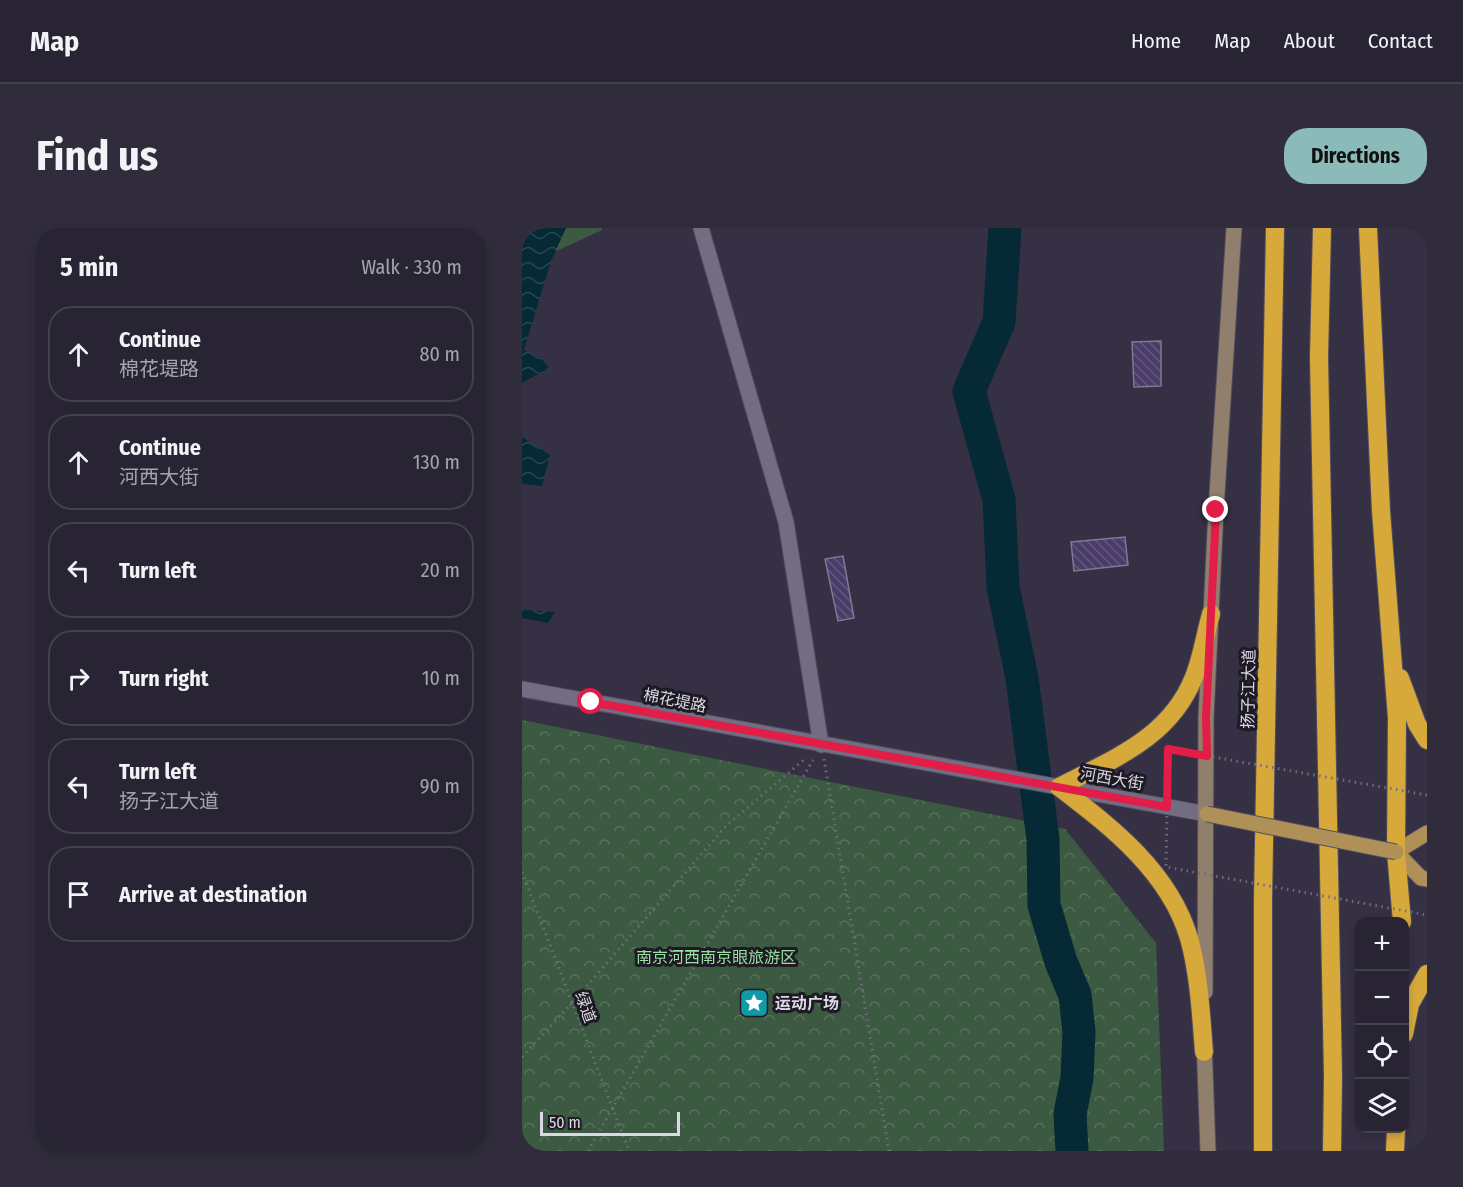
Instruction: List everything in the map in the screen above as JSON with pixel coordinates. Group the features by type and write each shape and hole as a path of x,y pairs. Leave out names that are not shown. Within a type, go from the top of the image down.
{"highway":[{"name":"扬子江大道","path":"1263,1151 1263,887 1275,228"},
{"path":"1322,228 1319,357 1333,1064 1332,1151"},
{"path":"1368,228 1381,511 1397,718 1396,852 1402,916"},
{"path":"1204,1052 1199,994 1189,938 1173,900 1147,864 1114,829 1058,787 1130,751 1154,734 1170,716 1194,678 1211,614"},
{"path":"1391,645 1417,724 1427,740"},
{"path":"1406,1025 1410,1004 1427,974"},
{"path":"1395,1151 1396,1133"}],"main road":[{"name":"河西大街","path":"1208,814 1396,852"},
{"path":"1427,833 1396,852 1421,878 1427,879"}],"street":[{"path":"701,228 786,522 821,746"},
{"path":"1208,1151 1204,1052 1208,814 1206,717 1234,228"},
{"name":"棉花堤路","path":"522,689 821,746"},
{"name":"河西大街","path":"821,746 1208,814"}],"path":[{"path":"522,1057 572,1004 726,826 821,746"},
{"path":"588,1151 821,746"},
{"path":"821,746 889,1151"},
{"path":"1427,795 1168,749 1166,867 1402,916 1427,915"},
{"name":"绿道","path":"522,872 629,1151"}],"green space":[{"path":"522,228 602,228 602,230 522,267"},
{"name":"南京河西南京眼旅游区","path":"522,720 1065,829 1156,943 1164,1151 522,1151"}],"water":[{"path":"522,228 566,228 551,261 524,350 541,358 549,368 522,383"},
{"path":"522,437 550,455 542,486 522,484"},
{"path":"522,610 555,612 548,623 522,618"}],"building":[{"path":"1161,341 1161,386 1134,387 1132,342"},
{"path":"1125,537 1128,565 1074,571 1071,542"},
{"path":"843,556 854,618 838,621 825,559"}],"waterway":[{"path":"1005,228 999,322 969,391 999,500 1003,587 1022,678 1043,839 1044,905 1061,962 1075,995 1079,1032 1077,1078 1070,1114 1072,1151"}],"place":[{"name":"运动广场","path":"754,1003"}],"route":[{"path":"591,702 821,746 1167,807 1168,749 1207,756 1206,717 1216,510"}]}
